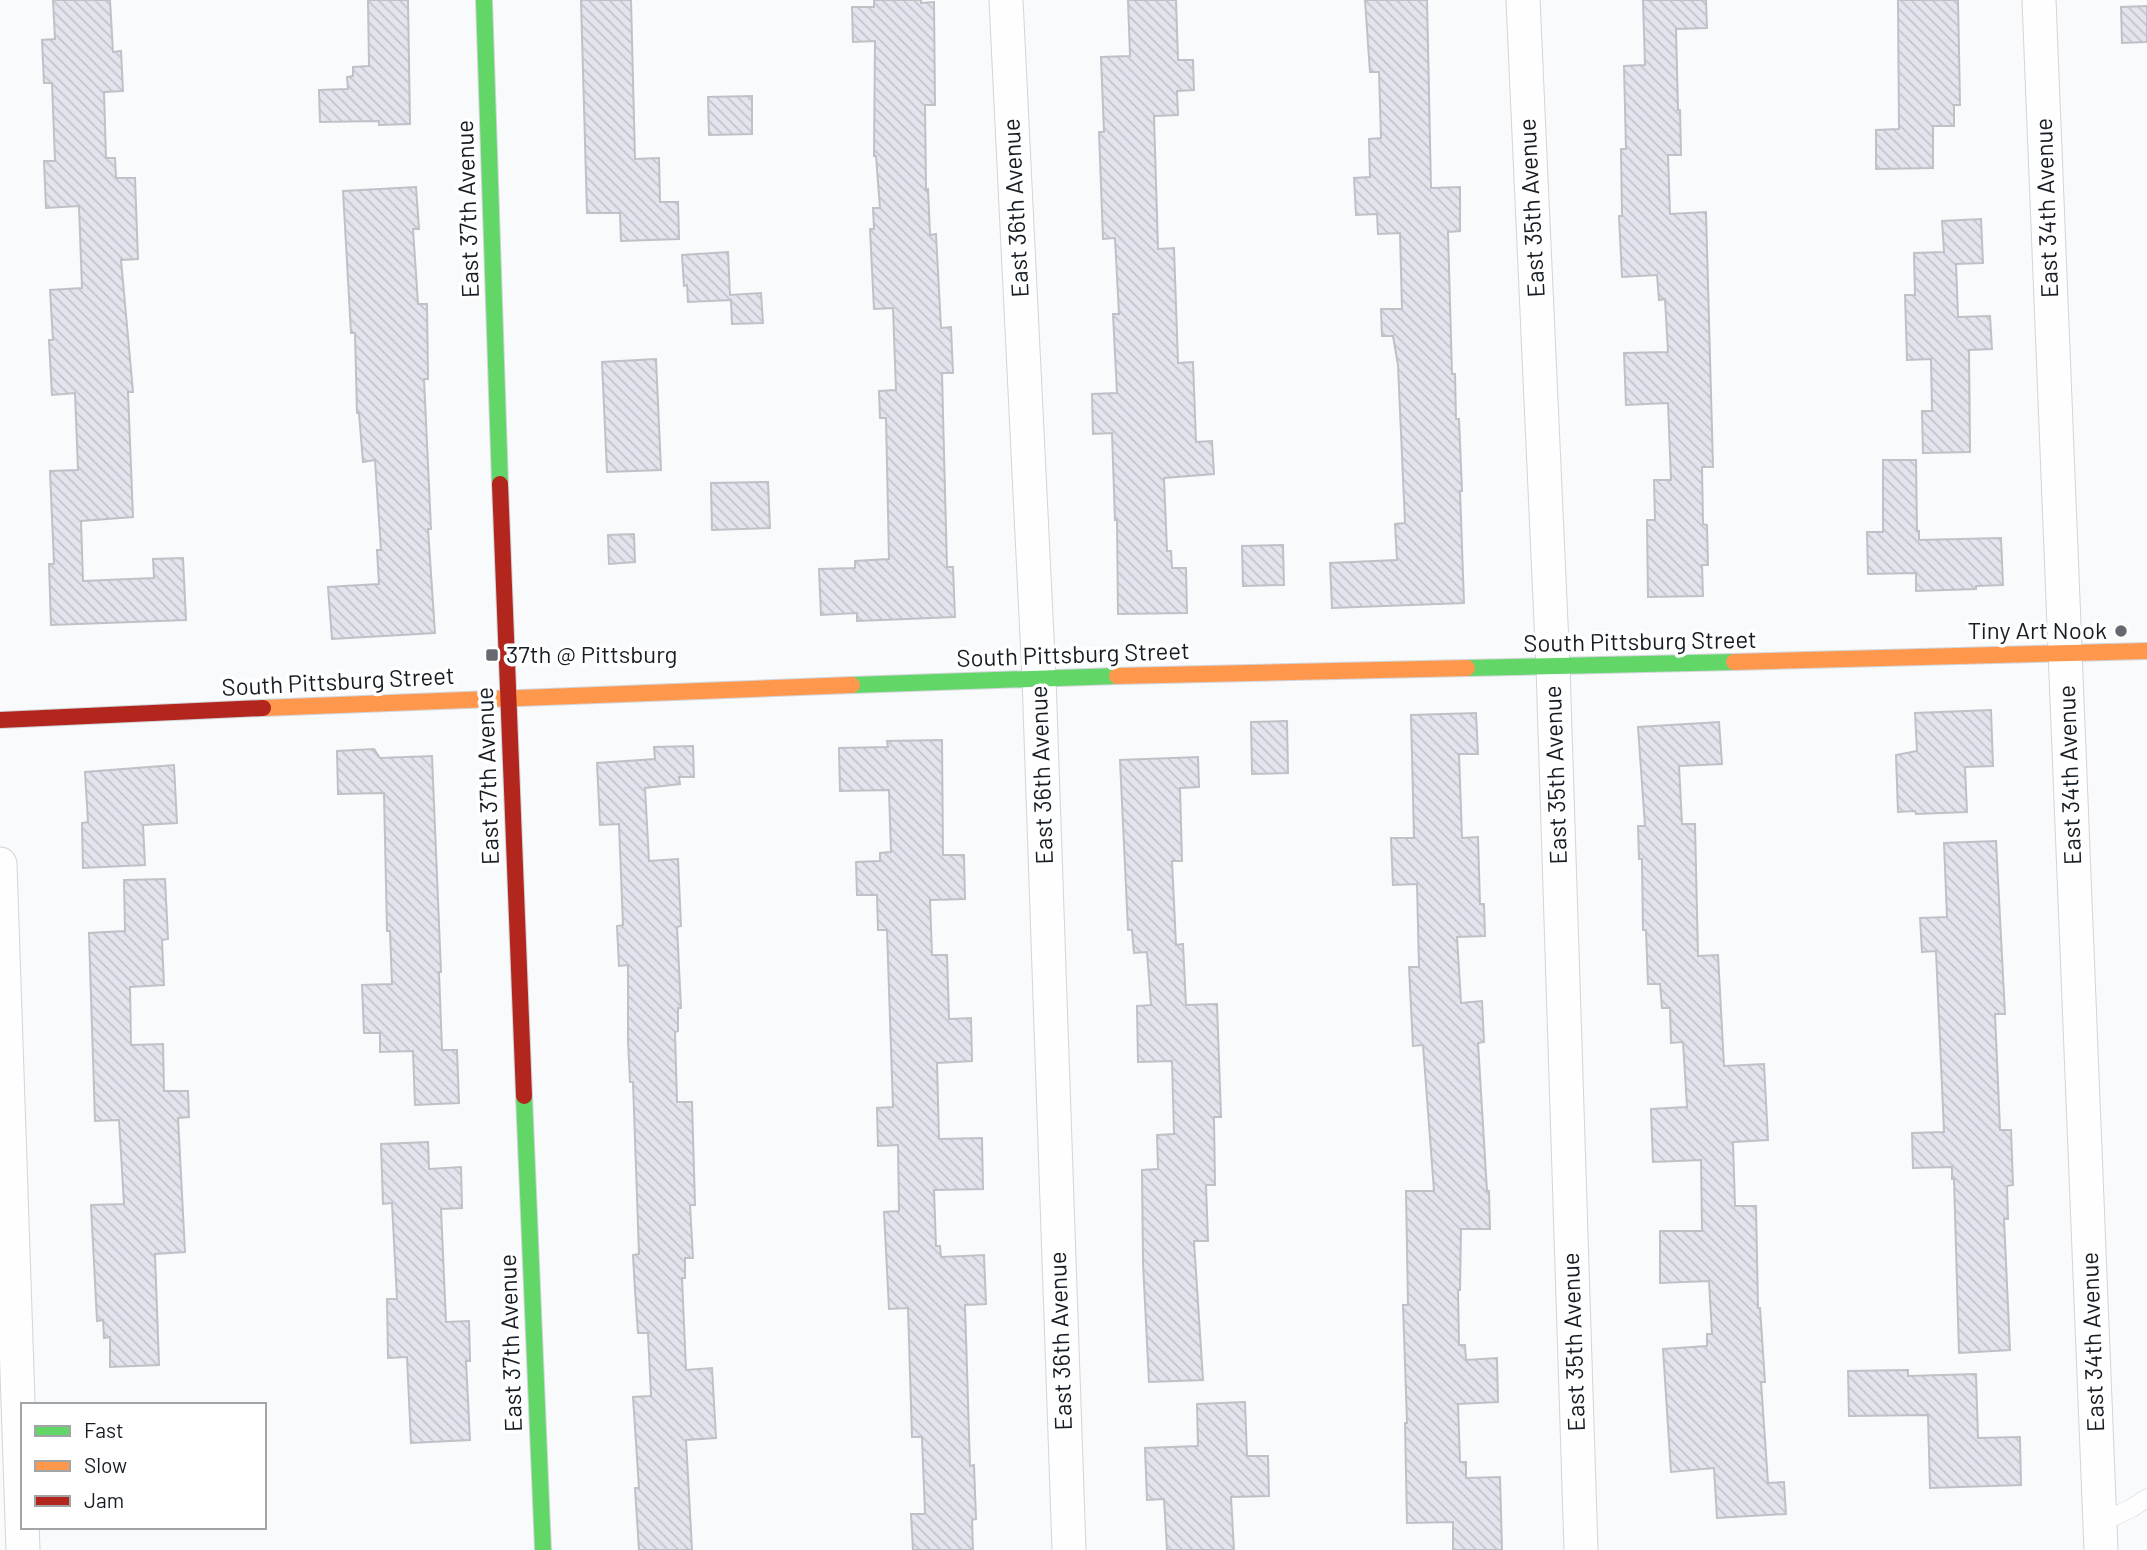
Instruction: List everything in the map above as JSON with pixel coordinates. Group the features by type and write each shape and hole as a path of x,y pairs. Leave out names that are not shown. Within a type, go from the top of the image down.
{"street":[{"name":"East 37th Avenue","path":"484,0 507,697 543,1550"},
{"name":"East 36th Avenue","path":"1006,0 1039,678 1069,1550"},
{"name":"East 35th Avenue","path":"1523,0 1553,667 1581,1550"},
{"name":"East 34th Avenue","path":"2039,0 2100,1536"},
{"name":"South Pittsburg Street","path":"0,720 507,697 1039,678 2147,651"},
{"path":"0,864 21,1490"},
{"path":"22,1529 23,1550"}],"lane":[{"path":"2100,1536 2147,1498"}],"building":[{"path":"53,0 110,0 113,52 121,51 123,91 104,92 106,158 115,158 116,178 135,178 138,259 121,260 133,392 128,392 133,517 81,521 83,581 154,578 153,559 183,558 186,620 51,625 49,564 54,564 50,471 78,470 75,393 52,395 50,290 82,288 79,206 46,208 44,161 55,161 52,83 44,83 42,40 55,39"},
{"path":"368,0 408,0 410,124 379,125 379,121 320,122 319,90 348,89 347,77 353,76 353,67 369,66"},
{"path":"581,0 631,0 635,159 659,158 660,202 678,202 679,239 621,241 620,213 587,213"},
{"path":"874,0 934,2 935,105 925,105 926,190 928,189 930,235 936,234 941,328 951,327 953,373 942,373 947,567 953,567 955,617 857,621 857,613 821,615 819,569 855,568 855,561 889,559 886,418 880,418 879,391 896,390 893,308 874,309 870,229 874,229 873,208 880,208 874,156 875,41 853,42 852,7 874,7"},
{"path":"1128,0 1176,0 1178,60 1193,60 1194,90 1177,91 1178,115 1154,116 1158,249 1174,248 1178,363 1193,362 1196,442 1212,441 1214,474 1164,478 1167,551 1171,551 1172,568 1186,568 1187,613 1118,614 1117,520 1112,433 1093,434 1092,394 1117,393 1113,314 1119,314 1115,238 1103,239 1099,132 1104,132 1101,57 1130,56"},
{"path":"1365,0 1427,0 1431,188 1460,187 1460,231 1448,232 1452,374 1455,374 1456,419 1459,419 1464,603 1332,608 1330,563 1397,560 1395,524 1405,523 1398,365 1393,336 1382,336 1381,309 1402,309 1400,233 1378,234 1377,214 1356,215 1354,178 1370,177 1369,139 1381,138 1379,72 1370,72"},
{"path":"1643,0 1706,0 1707,28 1676,29 1681,155 1668,155 1670,214 1706,212 1713,467 1702,467 1703,524 1707,525 1708,565 1702,565 1703,596 1648,597 1647,520 1655,520 1654,480 1671,480 1668,403 1626,405 1624,353 1668,352 1665,299 1659,300 1657,275 1622,277 1619,216 1622,216 1621,149 1626,149 1624,66 1645,65"},
{"path":"1898,0 1958,0 1960,105 1954,105 1954,126 1933,126 1933,168 1876,169 1876,130 1899,129"},
{"path":"2147,6 2147,42 2122,43 2121,7"},
{"path":"752,96 752,134 709,135 708,97"},
{"path":"416,187 419,229 413,229 418,304 427,304 428,379 424,379 431,529 428,529 435,633 332,639 328,587 379,584 377,550 381,550 375,460 363,462 357,413 355,333 351,333 343,191"},
{"path":"1981,219 1983,263 1956,264 1958,317 1990,316 1992,349 1969,350 1970,452 1923,453 1922,411 1932,411 1931,359 1907,360 1905,295 1915,295 1914,253 1944,252 1942,221"},
{"path":"728,252 730,295 761,293 763,323 732,324 731,300 688,302 682,255"},
{"path":"656,359 661,470 607,472 602,362"},
{"path":"1883,460 1916,460 1919,540 2001,538 2003,585 1976,586 1976,589 1916,591 1916,573 1868,574 1867,532 1883,532"},
{"path":"768,482 770,528 712,530 711,483"},
{"path":"634,534 635,562 609,564 608,535"},
{"path":"1283,545 1284,585 1243,586 1242,546"},
{"path":"1991,710 1993,766 1965,767 1967,812 1898,812 1896,755 1917,751 1915,713"},
{"path":"1476,713 1478,754 1459,754 1462,838 1478,837 1480,904 1484,904 1485,936 1457,937 1461,1003 1482,1001 1484,1042 1478,1043 1490,1229 1461,1229 1459,1345 1465,1345 1466,1360 1497,1358 1498,1402 1458,1404 1460,1462 1466,1462 1466,1478 1500,1477 1502,1550 1453,1550 1453,1522 1407,1523 1403,1305 1408,1305 1406,1191 1434,1191 1423,1045 1413,1046 1409,967 1419,967 1417,884 1393,885 1391,838 1414,838 1411,715"},
{"path":"1287,721 1288,773 1252,774 1251,722"},
{"path":"1719,722 1722,764 1679,766 1682,824 1695,824 1698,956 1718,955 1724,1066 1764,1064 1768,1140 1733,1142 1735,1206 1756,1206 1758,1308 1765,1382 1761,1382 1768,1483 1784,1482 1786,1514 1717,1518 1714,1468 1671,1472 1663,1349 1707,1346 1707,1334 1712,1334 1709,1281 1660,1283 1660,1231 1702,1231 1701,1160 1653,1162 1651,1109 1687,1107 1683,1042 1671,1043 1670,1008 1662,1008 1660,984 1648,984 1646,930 1643,930 1642,859 1639,859 1638,826 1645,826 1638,727"},
{"path":"942,740 943,855 964,855 965,899 930,900 932,955 947,955 949,1019 971,1018 972,1061 937,1063 939,1139 982,1138 983,1189 934,1190 936,1246 940,1246 941,1257 984,1255 986,1304 965,1305 970,1466 974,1465 976,1519 972,1520 973,1550 913,1550 911,1514 925,1514 922,1437 912,1437 908,1308 889,1309 884,1212 899,1211 898,1145 878,1146 877,1108 893,1107 887,930 878,930 877,895 857,895 856,862 880,861 880,853 891,852 889,790 840,791 839,748 888,747 887,741"},
{"path":"693,746 694,777 679,777 680,784 645,788 649,861 678,859 681,926 677,927 681,1008 678,1008 678,1031 675,1032 677,1102 692,1102 695,1205 690,1205 693,1258 685,1258 685,1278 682,1278 686,1370 712,1368 716,1438 686,1440 692,1550 639,1550 635,1488 639,1488 633,1397 651,1396 648,1333 638,1333 633,1255 639,1254 633,1082 630,1082 628,1041 628,965 619,966 617,926 623,925 619,824 600,825 597,763 655,759 654,747"},
{"path":"374,749 380,758 432,756 442,1050 457,1050 459,1103 415,1105 413,1051 380,1052 380,1033 364,1033 362,985 392,984 390,931 387,931 384,793 338,794 337,751"},
{"path":"1198,757 1199,787 1180,788 1182,861 1172,861 1176,945 1183,944 1186,1005 1217,1004 1221,1117 1214,1117 1215,1185 1206,1185 1208,1241 1194,1241 1203,1380 1149,1382 1142,1170 1158,1169 1157,1135 1174,1134 1172,1061 1138,1062 1137,1006 1151,1005 1147,952 1134,953 1132,930 1128,930 1120,760"},
{"path":"174,765 177,823 143,825 145,865 83,868 82,823 88,822 85,772"},
{"path":"1996,841 2005,1014 1995,1014 2000,1130 2011,1130 2013,1185 2007,1186 2008,1219 2004,1219 2010,1350 1959,1353 1952,1167 1913,1168 1912,1133 1944,1132 1936,951 1922,952 1920,918 1947,917 1944,843"},
{"path":"165,879 168,939 162,940 164,985 130,987 131,1045 163,1044 164,1091 188,1091 189,1117 178,1118 185,1252 155,1254 159,1365 110,1367 110,1337 104,1338 103,1320 97,1321 91,1205 124,1204 119,1120 95,1121 89,933 125,931 124,880"},
{"path":"428,1142 429,1169 461,1167 462,1208 441,1209 446,1322 469,1321 470,1361 466,1361 470,1440 411,1443 407,1357 388,1358 387,1299 397,1299 392,1203 383,1204 381,1144"},
{"path":"1908,1370 1908,1376 1976,1374 1978,1438 2020,1437 2021,1485 1930,1488 1928,1415 1849,1416 1848,1371"},
{"path":"1245,1402 1247,1456 1268,1456 1269,1496 1231,1497 1234,1550 1167,1550 1164,1499 1147,1500 1145,1448 1198,1446 1197,1404"}],"traffic: fast":[{"path":"484,0 500,484"},
{"path":"1467,668 1734,662"},
{"path":"852,685 1117,676"},
{"path":"524,1096 543,1550"}],"traffic: slow":[{"path":"1734,662 2147,651"},
{"path":"1117,676 1467,668"},
{"path":"263,708 852,685"}],"traffic: jam":[{"path":"500,484 524,1096"},
{"path":"0,720 263,708"}],"place":[{"name":"Tiny Art Nook","path":"2121,631"},
{"name":"37th @ Pittsburg","path":"492,655"}]}
